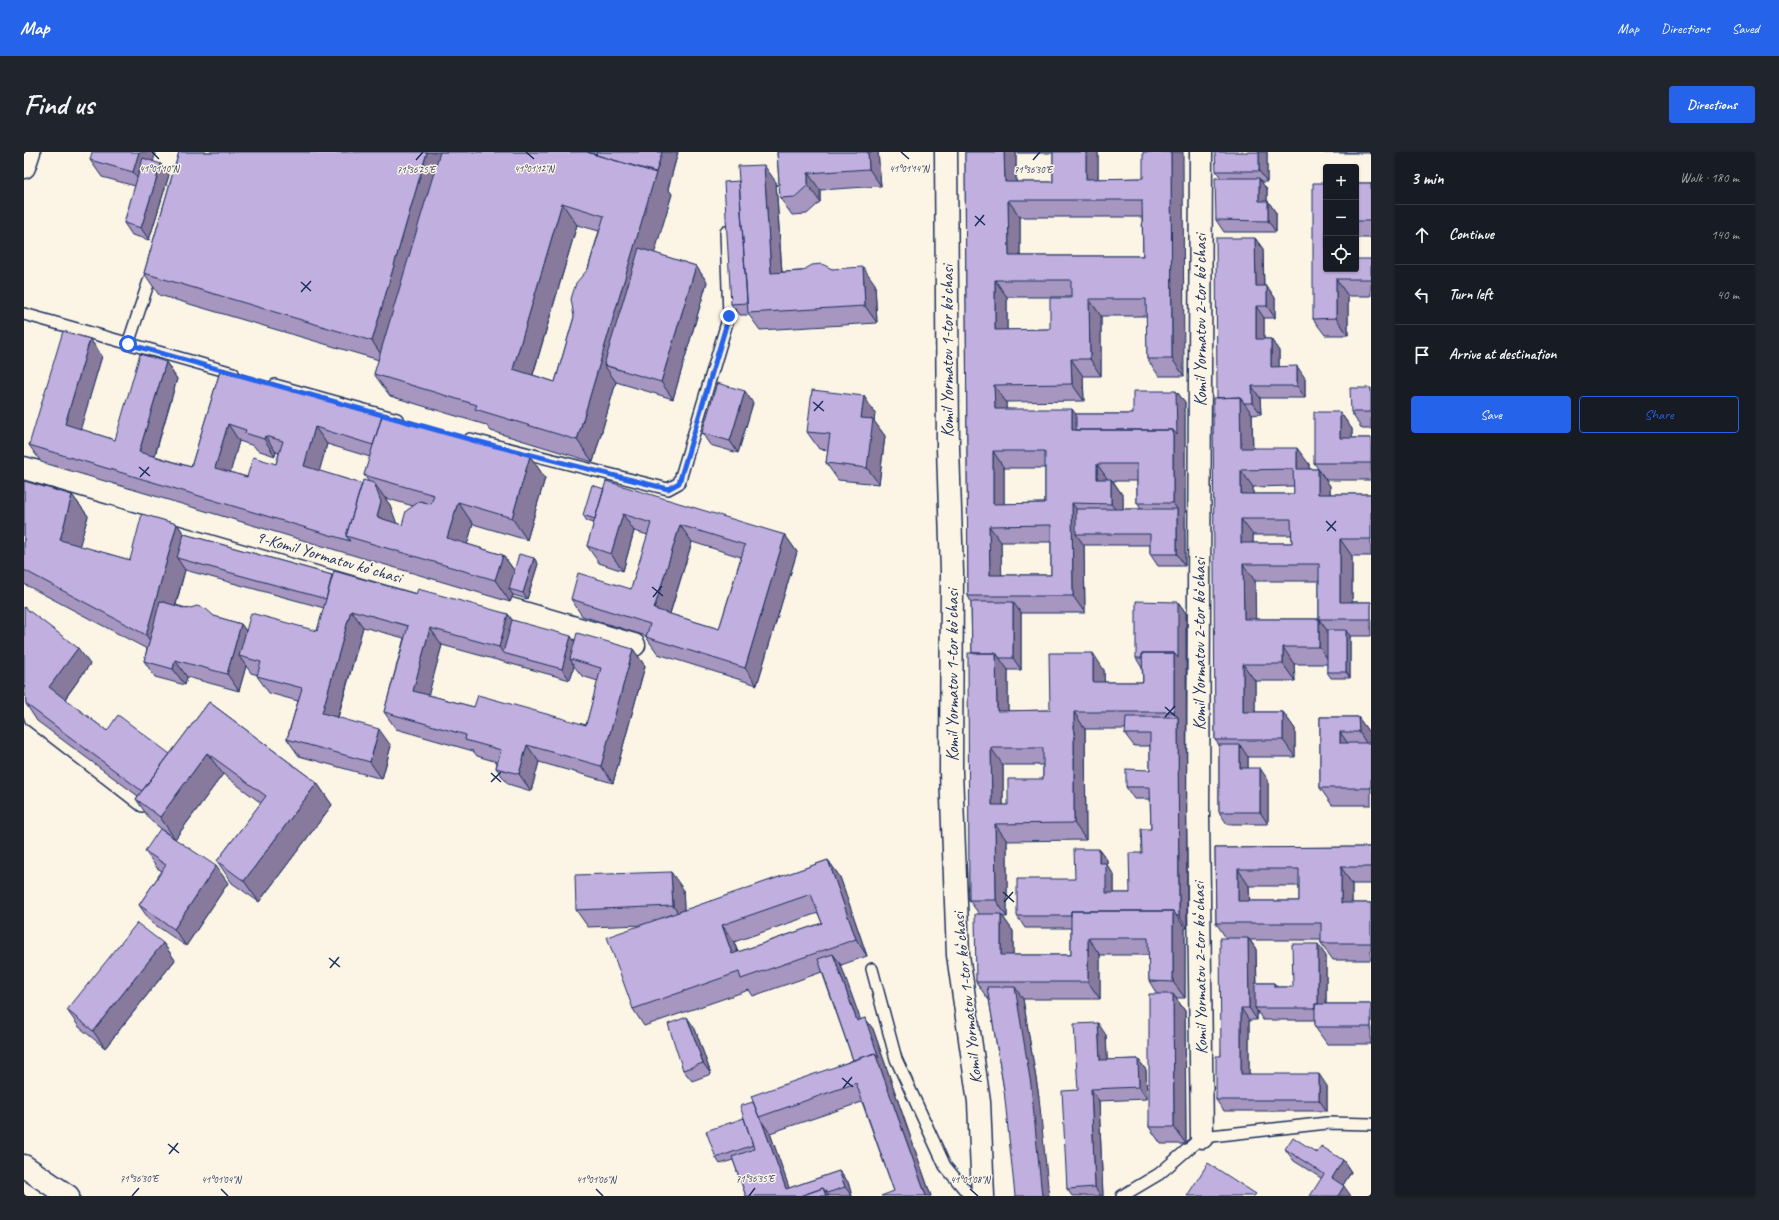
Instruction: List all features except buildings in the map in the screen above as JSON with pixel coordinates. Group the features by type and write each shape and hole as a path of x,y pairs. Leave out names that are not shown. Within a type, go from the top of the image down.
{"street":[{"path":"24,167 29,152"},
{"name":"Komil Yormatov 1-tor koʻchasi","path":"946,152 948,448 952,572 951,772 958,955 979,1102 983,1196"},
{"name":"Komil Yormatov 2-tor koʻchasi","path":"1201,152 1198,816 1202,1136"},
{"name":"9-Komil Yormatov koʻchasi","path":"24,468 634,645"},
{"path":"24,1166 68,1196"}],"lane":[{"path":"461,436 668,489 679,483 729,316 726,232"},
{"path":"128,344 157,255"},
{"path":"24,314 242,375"},
{"path":"264,382 408,422"},
{"path":"24,693 31,720 142,806"},
{"path":"872,969 896,1059 945,1166 970,1196"},
{"path":"1122,1196 1159,1174 1202,1136 1327,1123 1371,1124"}],"route":[{"path":"128,344 476,441 668,489 679,483 729,316"}]}
